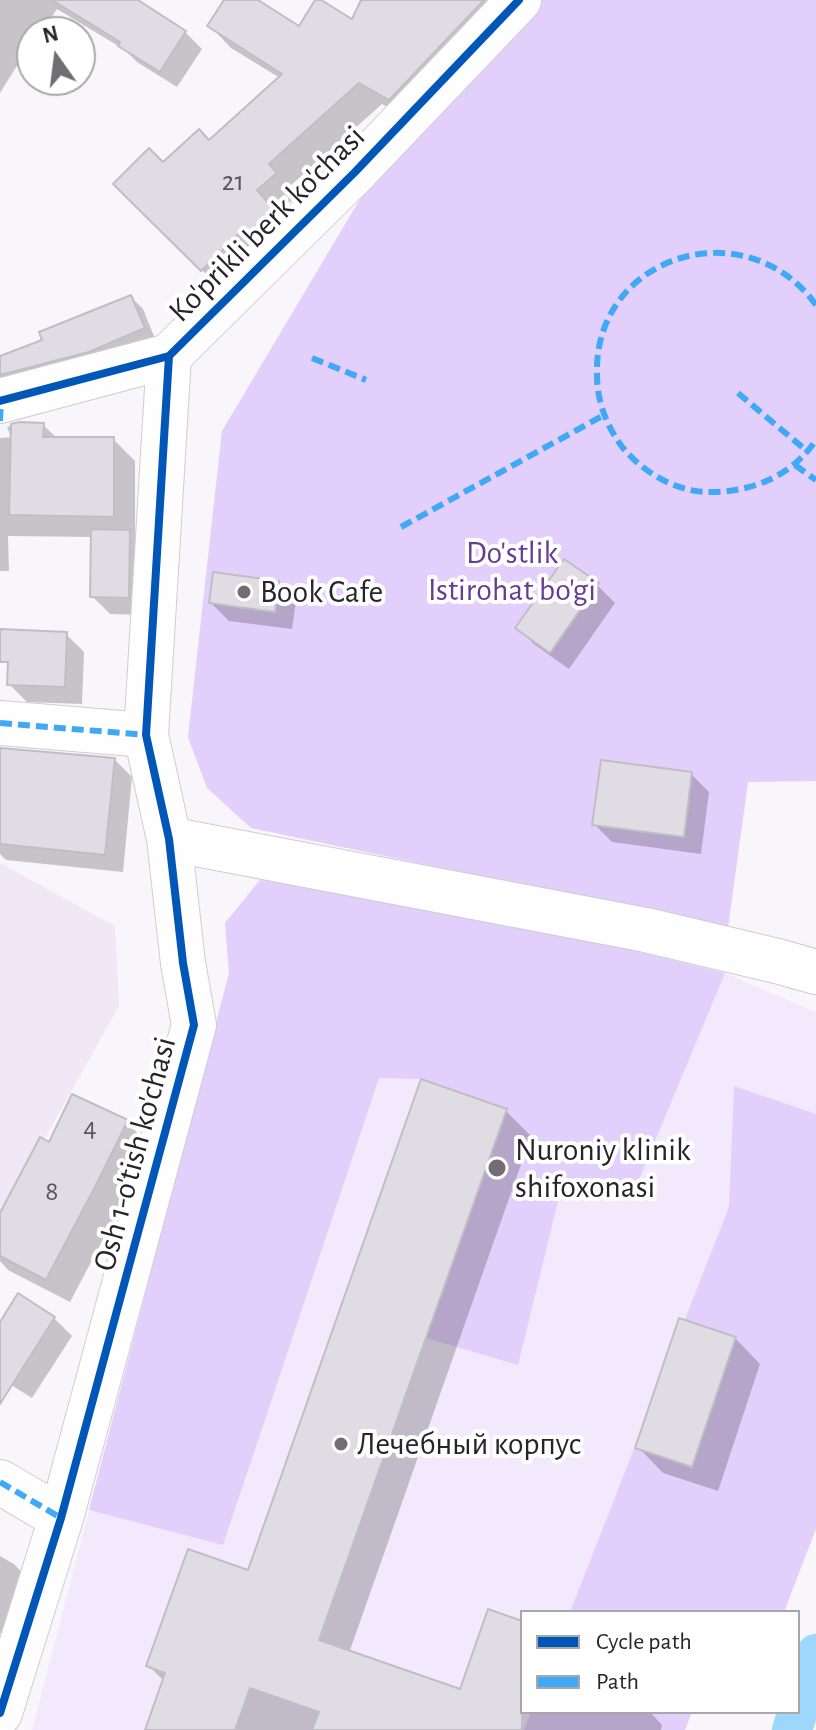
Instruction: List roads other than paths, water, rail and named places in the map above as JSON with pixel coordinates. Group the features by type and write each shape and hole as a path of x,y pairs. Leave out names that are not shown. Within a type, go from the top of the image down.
{"street":[{"name":"Ko'prikli berk ko'chasi","path":"0,408 169,356 355,172 519,0"},
{"name":"Osh 1-o'tish ko'chasi","path":"0,1713 61,1518 194,1025 183,963 169,839 146,735 169,356"},
{"path":"0,723 146,735"},
{"path":"169,839 646,930 816,972"},
{"path":"0,1482 61,1518"}],"waterway":[{"path":"800,1705 816,1654"},
{"path":"792,1730 797,1714"}],"place":[{"name":"Book Cafe","path":"244,592"},
{"name":"Nuroniy klinik shifoxonasi","path":"497,1168"},
{"name":"Лечебный корпус","path":"341,1444"}],"park label":[{"name":"Do'stlik Istirohat bo'gi","path":"512,572"}]}
